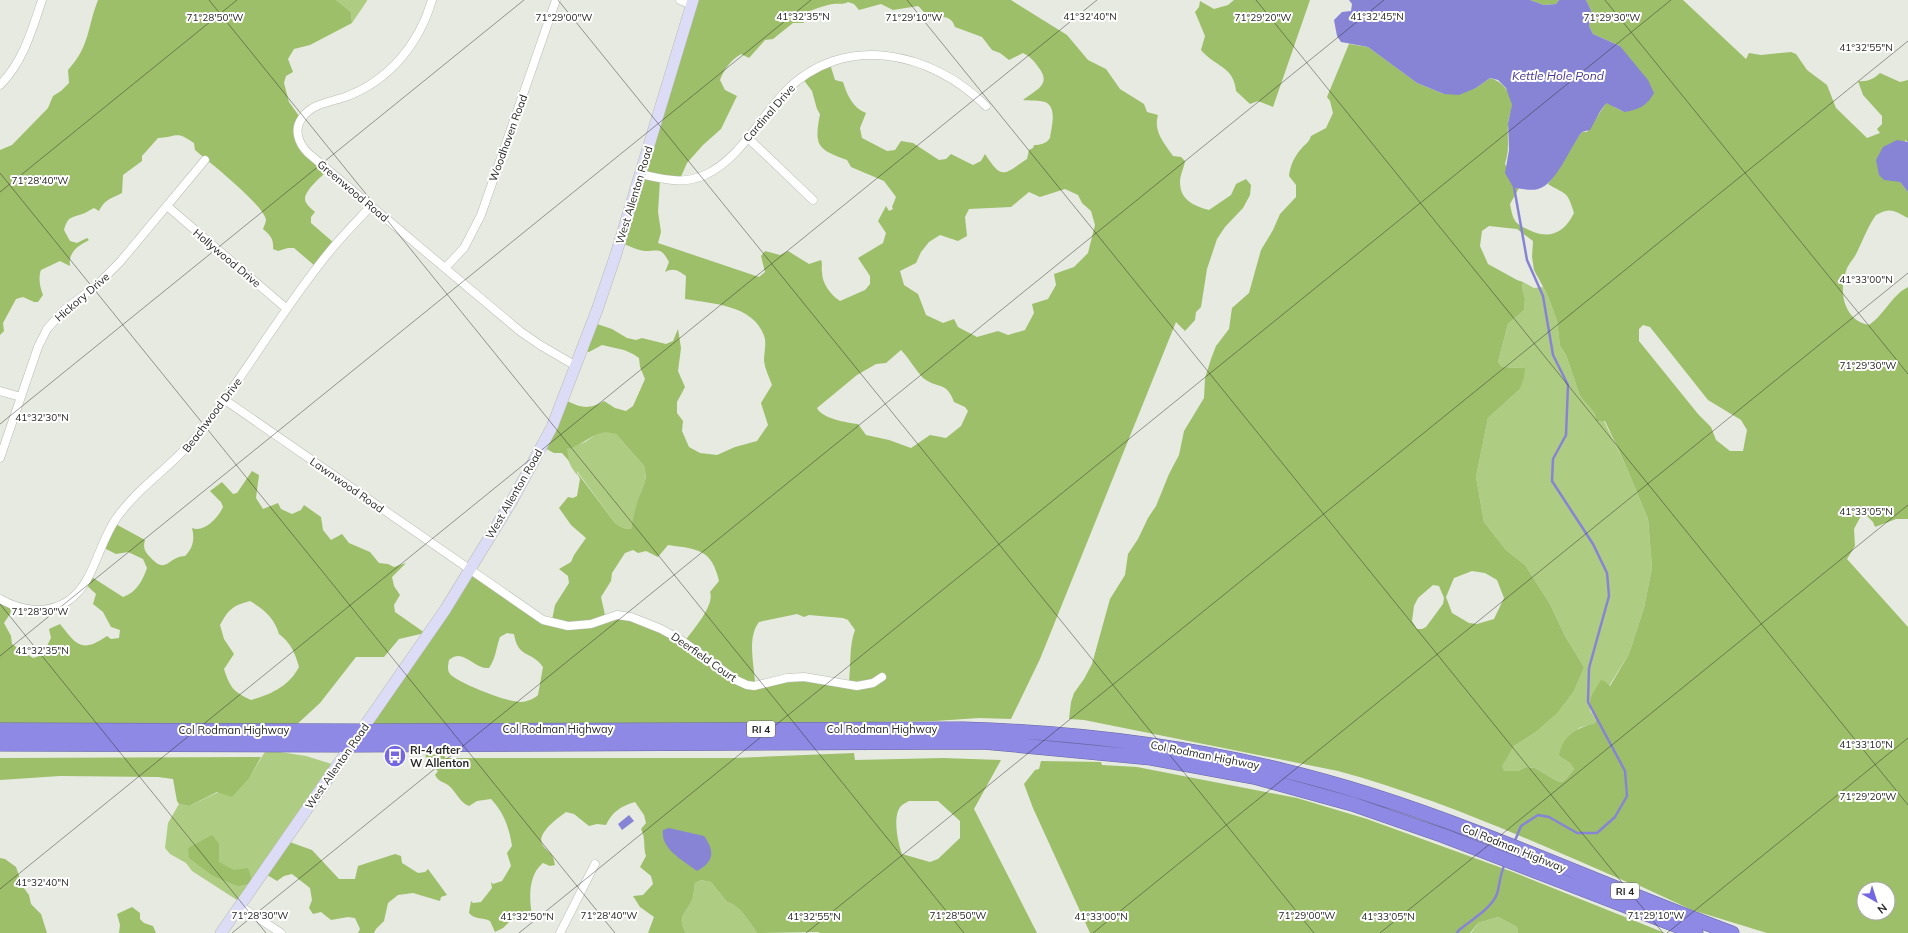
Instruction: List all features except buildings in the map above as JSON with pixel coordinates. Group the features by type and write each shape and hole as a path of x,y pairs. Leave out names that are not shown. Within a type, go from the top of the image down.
{"highway":[{"name":"Col Rodman Highway","path":"0,730 361,731 963,729 997,730 1107,739 1224,756 1290,772 1370,795 1415,810 1509,853 1696,933"},
{"name":"Col Rodman Highway","path":"0,744 351,746 983,742 1102,752 1151,758 1203,767 1254,777 1305,790 1509,853 1732,933"}],"street":[{"path":"0,85 11,72 22,54 42,0"},
{"name":"Greenwood Road","path":"432,0 416,37 398,63 365,89 314,107 302,117 299,122 298,140 302,146 371,206 522,332 540,345 576,366"},
{"name":"Woodhaven Road","path":"445,268 464,248 481,215 556,0"},
{"path":"680,0 693,2"},
{"name":"West Allenton Road","path":"221,933 445,610 513,499 552,427 597,310 693,2"},
{"name":"Cardinal Drive","path":"640,174 676,182 696,179 714,170 722,164 771,108 799,79 830,62 857,56 870,54 901,58 931,68 960,84 986,106"},
{"path":"747,137 813,200"},
{"name":"Hickory Drive","path":"0,458 38,347 47,329 64,310 96,286 114,268 205,160"},
{"name":"Hollywood Drive","path":"167,206 287,309"},
{"name":"Beachwood Drive","path":"0,599 10,605 38,610 59,605 75,596 87,581 105,536 123,508 138,492 182,455 225,400 287,309 329,252 371,206"},
{"path":"0,391 21,397"},
{"name":"Lawnwood Road","path":"225,400 469,571"},
{"name":"Deerfield Court","path":"469,571 533,615 553,624 568,626 583,625 617,615 661,629 687,643 736,680 747,685 804,677 857,686 873,683 882,677"},
{"path":"560,933 595,864"},
{"path":"240,906 254,913 281,933"}],"green space":[{"path":"98,0 336,0 351,12 352,23 310,45 294,49 288,59 293,72 286,76 284,83 289,102 299,116 298,136 327,171 314,184 306,195 306,203 315,212 311,217 311,223 334,243 315,266 294,248 278,251 273,249 273,242 271,238 263,229 266,220 263,213 247,195 195,150 194,143 180,135 158,138 142,156 142,161 123,175 122,193 106,201 99,211 94,208 69,220 65,225 64,230 70,241 77,243 87,238 89,240 72,253 70,266 60,261 41,270 40,282 43,295 38,302 34,302 23,297 16,299 3,323 4,331 0,335 0,150 12,145 48,108 53,96 69,83 68,70 84,45"},
{"path":"336,0 367,1 352,23 351,12"},
{"path":"695,0 1011,0 1067,35 1088,60 1106,69 1120,89 1144,104 1147,112 1158,115 1157,126 1160,137 1173,156 1181,157 1185,161 1180,182 1182,193 1185,198 1193,204 1209,210 1231,195 1236,184 1246,179 1251,185 1250,195 1243,208 1225,227 1217,239 1207,269 1201,307 1196,312 1195,320 1185,331 1176,322 1040,659 1011,719 979,718 935,721 365,730 466,571 517,604 552,620 555,605 569,583 568,576 559,569 571,562 586,538 571,525 559,508 568,497 573,498 577,496 580,479 576,471 615,523 623,528 631,529 646,475 644,466 616,434 609,432 602,433 567,449 569,461 562,453 554,453 539,445 563,399 584,407 593,406 604,401 615,408 626,411 633,406 645,379 640,367 639,358 633,354 624,350 602,345 589,352 580,349 591,322 612,329 627,338 636,340 642,338 666,344 673,341 678,329 681,348 678,371 685,387 677,402 677,413 683,421 682,431 689,447 700,453 717,455 735,447 757,441 768,425 761,403 772,385 764,361 765,339 760,328 753,319 732,308 685,299 686,276 679,271 674,270 665,272 669,262 662,252 645,251 617,241","holes":["848,2 854,4 859,10 881,4 893,10 918,6 929,15 946,17 953,22 955,27 982,37 992,50 1000,53 1009,60 1023,53 1028,56 1039,68 1044,79 1040,87 1023,100 1043,101 1049,105 1053,113 1050,138 1043,144 1034,145 1033,148 1029,150 1027,159 1013,169 1003,172 995,168 985,154 981,161 973,165 951,154 946,159 939,160 913,143 901,141 895,150 887,151 862,138 860,128 866,113 857,108 851,100 846,92 843,82 835,80 830,64 803,79 812,91 820,114 817,133 820,145 829,153 847,160 851,167 884,181 896,197 892,207 893,209 889,211 886,206 878,221 886,233 883,243 858,258 870,276 870,284 865,290 840,301 833,296 825,285 822,276 821,260 809,264 788,251 780,255 765,251 761,256 765,272 759,277 658,243 661,232 658,212 660,180 679,181 687,163 703,145 721,129 737,96 725,90 720,80 728,65 741,54 749,58 765,40 773,39 793,23 804,23 801,17 808,12 824,6","1065,189 1078,195 1082,203 1091,211 1095,225 1088,253 1074,267 1054,274 1056,285 1048,299 1032,304 1034,313 1025,330 1008,335 998,331 977,337 958,327 954,319 943,323 926,315 918,294 904,285 900,271 916,263 921,252 929,242 940,235 958,241 967,236 965,217 969,209 1011,207 1029,192 1040,197","901,350 923,378 945,388 951,395 954,402 965,407 968,411 961,426 946,438 930,435 911,448 889,440 866,435 858,424 835,419 819,412 817,408 857,375 876,364 886,363","668,545 687,548 702,552 712,562 716,570 719,581 710,592 711,597 709,604 698,624 685,641 632,617 605,615 601,597 611,581 612,573 625,553 633,550 638,553 646,551 658,557","797,614 804,617 809,615 843,618 848,620 855,630 851,649 849,682 814,676 755,682 752,651 755,628 759,622","507,633 514,634 516,642 522,651 534,658 543,667 538,695 528,701 521,702 495,696 455,678 450,674 448,669 449,660 454,657 464,657 478,665 489,668 495,657 500,637"]},
{"path":"1234,0 1310,0 1273,107 1258,101 1250,104 1236,91 1232,76 1206,56 1201,50 1205,36 1195,12 1199,7 1200,1 1214,9 1228,5"},
{"path":"1530,0 1559,0 1556,4 1544,5"},
{"path":"1586,0 1683,0 1746,59 1749,53 1761,55 1791,52 1796,54 1807,70 1827,85 1836,108 1867,138 1880,133 1877,129 1882,124 1882,116 1863,95 1858,81 1870,80 1880,73 1900,82 1908,80 1908,142 1905,140 1900,182 1908,192 1908,218 1892,211 1885,211 1876,215 1868,228 1857,253 1847,268 1844,279 1843,297 1849,312 1854,318 1869,325 1897,295 1908,287 1908,519 1896,519 1875,527 1873,522 1863,512 1854,529 1855,546 1847,559 1908,627 1908,933 1767,933 1692,910 1638,885 1636,886 1489,823 1376,782 1338,771 1084,720 1069,719 1071,702 1074,693 1092,664 1110,599 1125,575 1128,554 1156,506 1169,474 1179,455 1184,431 1204,398 1205,378 1216,346 1229,329 1232,308 1249,293 1261,250 1273,230 1280,214 1296,197 1296,185 1289,176 1293,162 1311,136 1326,128 1333,113 1330,101 1327,97 1349,44 1368,47 1417,83 1444,94 1476,88 1490,78 1502,84 1510,96 1512,105 1508,122 1508,149 1505,164 1519,188 1510,204 1513,216 1520,226 1537,233 1550,234 1556,233 1566,226 1574,213 1570,200 1565,194 1548,184 1577,138 1582,132 1587,132 1607,102 1624,112 1620,46 1593,34 1589,26 1591,10","holes":["1489,226 1517,229 1533,241 1532,257 1534,270 1548,296 1557,321 1560,346 1566,355 1580,396 1595,413 1596,421 1605,421 1648,519 1652,568 1644,608 1629,654 1610,686 1601,680 1592,695 1590,703 1596,720 1595,723 1576,730 1563,743 1559,756 1570,763 1574,769 1562,782 1557,781 1535,768 1526,767 1518,771 1504,771 1502,766 1514,746 1533,734 1557,713 1573,692 1584,667 1565,636 1550,604 1525,565 1506,550 1484,522 1476,477 1488,418 1520,389 1525,368 1502,367 1498,362 1508,324 1524,310 1525,299 1522,288 1523,282 1488,264 1480,246 1482,231","1643,325 1650,327 1708,400 1741,420 1747,430 1743,451 1730,451 1716,440 1711,427 1698,414 1639,341 1639,329","1472,571 1485,573 1497,580 1504,598 1494,619 1477,624 1469,623 1452,613 1446,597 1454,578","1433,585 1439,586 1444,598 1443,604 1426,627 1422,629 1417,629 1412,621 1414,606 1418,598"]},
{"path":"1523,282 1534,288 1543,287 1557,321 1560,346 1566,355 1580,396 1604,421 1626,466 1648,519 1652,568 1644,608 1629,654 1609,686 1590,710 1596,720 1595,723 1579,728 1559,756 1570,763 1574,769 1562,782 1557,781 1535,768 1526,767 1518,771 1504,771 1501,766 1514,746 1533,734 1584,667 1565,636 1550,604 1525,565 1506,550 1484,522 1476,477 1488,418 1520,389 1524,368 1502,367 1498,362 1508,324 1524,310 1525,299 1522,288"},
{"path":"610,432 616,434 644,466 646,471 645,482 631,529 623,528 615,523 577,471 577,475 569,463 567,456 567,449 585,442 598,433"},
{"path":"252,471 259,475 256,498 263,509 278,503 281,509 292,514 301,510 304,505 321,517 323,530 331,540 342,534 349,543 370,552 379,563 388,564 394,567 406,563 392,577 394,586 400,595 394,605 395,612 425,633 399,639 384,657 356,657 320,703 294,727 0,730 0,603 13,604 10,614 4,623 11,636 12,644 33,658 40,655 46,648 51,638 49,629 60,624 70,637 80,644 91,645 107,636 111,639 119,638 120,630 111,627 103,612 93,604 96,594 83,582 87,574 123,597 128,595 138,586 143,577 147,568 143,559 128,552 116,554 100,546 112,522 145,540 144,547 146,553 160,565 164,565 179,557 185,556 193,543 192,528 197,529 210,524 221,511 223,507 221,502 210,491 222,482 233,494 237,493","holes":["250,601 272,619 279,634 287,641 292,649 299,667 295,674 285,684 273,692 251,700 233,689 228,681 224,669 234,654 224,639 220,625 226,615 235,607"]},
{"path":"274,751 306,756 335,765 240,902 192,871 186,863 170,854 165,848 168,823 179,804 189,806 250,777 265,752","holes":["219,844 218,862 234,870 188,848"]},
{"path":"854,753 855,760 943,758 1001,760 974,809 1037,933 757,933 740,910 727,902 711,882 701,880 695,883 692,900 682,916 682,923 686,933 648,933 654,917 640,907 633,896 643,895 653,884 651,876 640,867 646,856 641,829 646,823 644,815 635,802 625,805 618,810 611,816 606,825 597,824 589,826 574,814 566,812 548,827 544,832 541,842 552,856 555,865 550,866 543,863 535,874 532,881 530,895 532,915 510,921 503,928 495,932 490,921 476,918 469,913 471,901 473,903 481,902 492,888 491,882 493,884 502,881 511,866 507,853 512,846 505,821 491,799 477,801 469,806 463,802 451,787 436,777 435,775 438,771 432,766 425,755 444,754 445,758 734,758","holes":["909,801 938,801 960,821 960,838 938,859 930,862 902,854 896,823 898,810"]},
{"path":"261,757 250,777 232,797 217,792 189,806 179,804 177,801 173,779 158,777 60,776 0,780 0,758"},
{"path":"1041,761 1101,762 1102,765 1137,767 1297,798 1367,819 1513,872 1665,933 1518,933 1517,927 1498,917 1478,923 1470,933 1090,933 1033,808 1024,784 1035,770 1039,769"},
{"path":"212,835 219,844 219,862 234,870 248,868 253,883 238,886 213,876 189,858 188,848"},
{"path":"284,840 312,850 339,879 355,879 358,866 395,854 401,856 402,863 418,873 425,872 428,869 447,895 441,897 440,901 413,893 398,895 388,903 384,921 374,933 358,933 360,929 355,918 348,917 331,920 321,912 313,914 309,908 312,900 310,888 292,874 284,876 277,881 264,873"},
{"path":"0,858 5,859 16,867 23,887 29,895 31,904 41,914 47,933 0,933"},
{"path":"701,880 711,882 727,902 740,910 757,933 686,933 682,923 682,916 692,900 695,883"},
{"path":"132,907 140,913 140,919 144,923 153,926 156,933 119,933 120,925 117,914"},
{"path":"1498,917 1517,927 1518,933 1471,933 1478,923"}],"water":[{"name":"Kettle Hole Pond","path":"1349,0 1530,0 1544,5 1556,4 1559,0 1586,0 1591,10 1589,26 1593,34 1620,46 1648,80 1654,93 1642,107 1629,111 1624,112 1607,103 1590,130 1582,132 1551,181 1545,186 1536,190 1516,188 1513,187 1505,173 1509,150 1508,123 1512,105 1506,88 1498,80 1490,78 1476,88 1459,95 1444,94 1417,83 1368,47 1341,42 1337,36 1334,20 1342,12 1351,11 1352,4"},
{"path":"1897,140 1908,142 1908,192 1900,182 1884,180 1879,175 1876,160 1883,147"},
{"path":"629,815 634,821 622,830 618,824"},
{"path":"669,828 704,836 708,841 711,856 710,860 703,868 697,871 669,849 663,837 663,830"}],"waterway":[{"path":"1514,187 1527,260 1543,296 1553,355 1568,385 1566,435 1553,459 1552,481 1593,544 1607,573 1609,596 1589,668 1588,702 1625,771 1627,796 1615,817 1597,833 1577,833 1549,817 1538,815 1521,826 1514,843"},
{"path":"1457,933 1490,905 1497,894 1505,864"}],"place":[{"name":"RI-4 after W Allenton","path":"395,756"}]}
